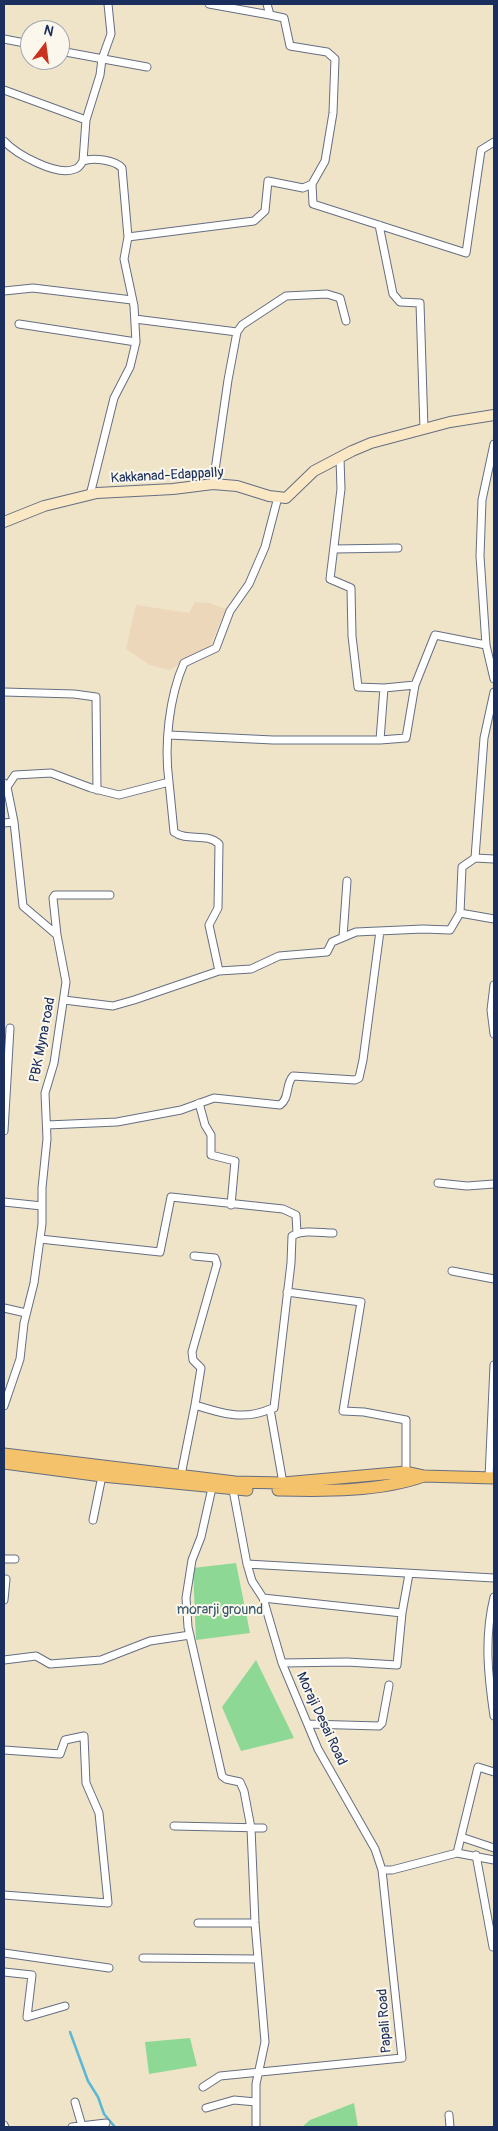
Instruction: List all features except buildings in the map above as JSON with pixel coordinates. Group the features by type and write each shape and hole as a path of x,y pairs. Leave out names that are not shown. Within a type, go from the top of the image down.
{"main road":[{"path":"4,1454 235,1482 404,1484 424,1476"},
{"path":"4,1463 233,1490 356,1482 406,1472 424,1476 492,1478"}],"street":[{"path":"4,141 26,158 55,168 72,170 79,167 83,161 86,120 100,75 102,59 111,34 108,4"},
{"path":"210,4 284,18 290,46 327,52 335,58 333,113 325,161 312,184 313,204 466,253 481,150 494,142"},
{"path":"267,4 270,15"},
{"path":"4,39 20,42"},
{"path":"70,52 147,67"},
{"path":"4,90 86,120"},
{"path":"83,161 93,159 116,163 122,168 128,237 124,259 135,318 136,342 130,367 114,398 90,495"},
{"path":"128,237 254,221 265,211 268,181 303,188 312,184"},
{"path":"379,226 393,294 400,302 420,303 424,429"},
{"path":"4,291 33,288 132,300"},
{"path":"213,484 237,332 242,325 286,296 327,294 340,298 346,321"},
{"path":"135,318 237,332"},
{"path":"19,324 136,342"},
{"path":"219,971 209,925 218,908 219,844 212,838 180,836 174,832 166,759 176,681 184,663 216,648 230,611 249,584 265,547 278,497 286,498 314,471 371,444 450,422 494,415"},
{"path":"494,444 482,500 481,565 486,646 494,674"},
{"path":"340,458 341,490 330,579 351,588 352,636 358,687 384,688 415,685"},
{"name":"Kakkanad-Edappally","path":"4,522 44,506 90,495 213,484 237,486 278,497"},
{"path":"334,549 398,548"},
{"path":"169,734 274,740 380,740 406,738 415,685 435,635 486,646"},
{"path":"380,740 384,688"},
{"path":"4,692 74,694 96,697 97,790"},
{"path":"475,858 484,738 494,692"},
{"path":"57,935 23,906 14,822 5,785 15,774 51,773 97,790 119,795 169,782"},
{"path":"4,823 14,822"},
{"path":"64,1000 113,1006 219,971 252,969 279,956 327,952 332,942 356,932 423,929 450,930 460,913 462,867 475,858 494,859"},
{"path":"343,937 347,881"},
{"name":"PBK Myna road","path":"4,1406 20,1358 26,1313 34,1283 42,1206 46,1126 45,1093 54,1063 66,982 57,935 53,898 56,895 110,895"},
{"path":"460,913 494,919"},
{"path":"46,1126 117,1122 181,1110 214,1098 280,1105 286,1100 289,1081 293,1076 354,1080 359,1078 380,931"},
{"path":"494,985 491,1010 494,1034"},
{"path":"4,1131 10,1028"},
{"path":"199,1103 205,1126 211,1135 211,1155 234,1161 231,1205"},
{"path":"438,1183 467,1186 494,1184"},
{"path":"40,1239 160,1252 171,1197 231,1205 283,1209 296,1215 297,1233"},
{"path":"4,1202 42,1206"},
{"path":"195,1405 240,1416 256,1415 274,1408 292,1236 297,1233 333,1233"},
{"path":"181,1475 201,1368 193,1360 192,1352 217,1264 215,1258 194,1256"},
{"path":"452,1270 494,1279"},
{"path":"287,1292 361,1302 343,1411 364,1412 406,1420 406,1472"},
{"path":"4,1308 26,1313"},
{"path":"492,1478 494,1366"},
{"path":"270,1409 283,1483"},
{"path":"93,1520 102,1476"},
{"path":"212,1488 201,1536 192,1560 186,1598 190,1635 222,1776 226,1779 240,1782 244,1791 251,1828 255,1923 265,2042 258,2073 256,2127"},
{"name":"Moraji Desai Road","path":"233,1490 247,1564 252,1581 263,1598 282,1663 318,1749 375,1849 382,1870"},
{"path":"4,1558 15,1559"},
{"path":"247,1564 494,1578"},
{"path":"282,1663 348,1662 397,1666 402,1613 409,1574"},
{"path":"4,1600 6,1579"},
{"path":"494,1597 490,1619 487,1663 494,1716"},
{"path":"263,1598 402,1613"},
{"path":"4,1660 36,1656 50,1664 101,1660 150,1641 190,1635"},
{"path":"308,1724 379,1726 382,1723 389,1686"},
{"path":"4,1750 60,1754 65,1740 84,1736 86,1783 99,1814 108,1903 4,1895"},
{"path":"457,1852 478,1767 494,1772"},
{"path":"174,1826 264,1828"},
{"path":"461,1837 494,1848"},
{"path":"382,1870 392,1870 457,1852 494,1860"},
{"path":"476,1855 493,1947"},
{"name":"Papali Road","path":"258,2073 402,2058 382,1870"},
{"path":"198,1923 255,1923"},
{"path":"4,1953 109,1968"},
{"path":"143,1958 258,1959"},
{"path":"4,1972 32,1975 27,2017 65,2006"},
{"path":"203,2087 220,2076 258,2073"},
{"path":"206,2108 234,2100 256,2102"},
{"path":"75,2102 82,2126"},
{"path":"449,2115 450,2127"},
{"path":"72,2127 106,2123"}],"shaded area":[{"path":"195,602 209,603 226,609 209,648 169,670 150,665 126,649 136,605 189,613"}],"green space":[{"name":"morarji ground","path":"236,1563 250,1633 196,1640 193,1568"},
{"path":"256,1660 294,1738 241,1751 222,1707"},
{"path":"190,2038 197,2066 149,2074 145,2042"},
{"path":"354,2103 358,2127 302,2127 310,2120"}],"waterway":[{"path":"70,2032 88,2081 98,2097 104,2114 115,2127"}]}
